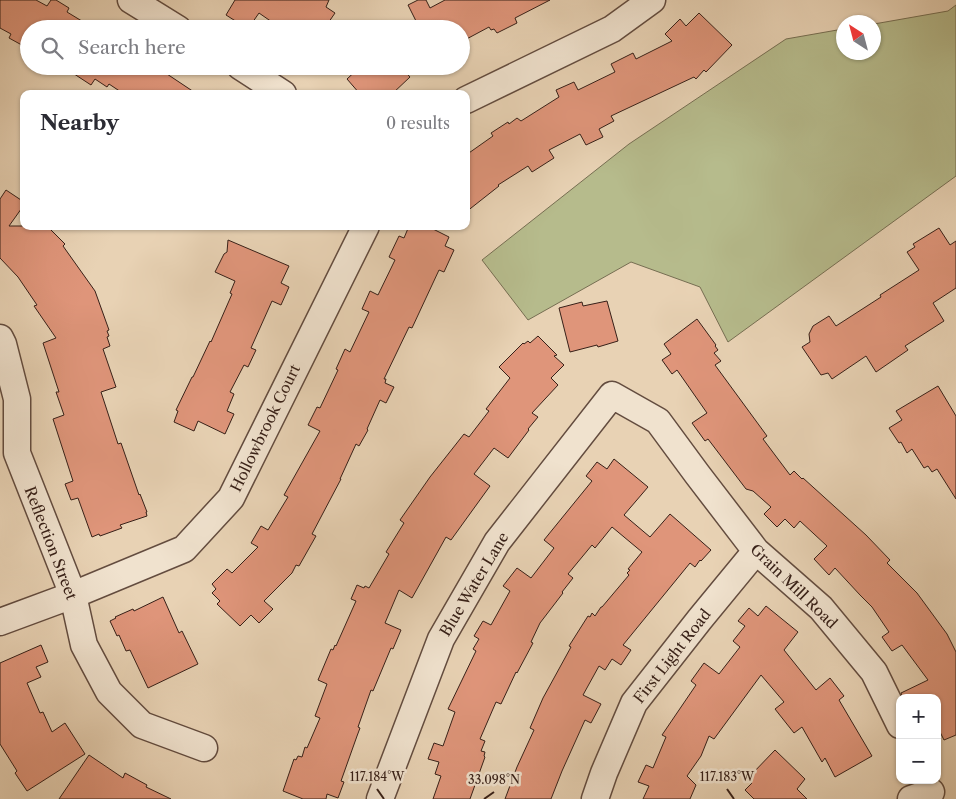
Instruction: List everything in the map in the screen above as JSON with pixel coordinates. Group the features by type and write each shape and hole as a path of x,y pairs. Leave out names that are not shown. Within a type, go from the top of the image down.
{"street":[{"path":"131,0 163,20"},
{"path":"470,98 612,29 652,0"},
{"path":"254,75 277,90"},
{"name":"Hollowbrook Court","path":"0,622 184,549 231,498 364,230"},
{"name":"Reflection Street","path":"0,338 4,344 17,400 8,455 73,594 84,644 109,692 142,725 204,748"},
{"name":"Grain Mill Road","path":"612,395 658,421 756,551 821,608 874,672 896,717"},
{"name":"Blue Water Lane","path":"380,799 441,639 496,542 612,395"},
{"name":"First Light Road","path":"595,799 634,703 756,551"}],"green space":[{"path":"956,5 956,176 728,342 700,287 631,262 528,320 482,260 629,144 786,39 836,30 836,60 881,60 881,23 948,11"}],"building":[{"path":"0,0 36,0 47,6 51,0 56,0 69,8 67,12 80,20 20,20 20,44 9,38 11,34 0,28"},
{"path":"235,0 329,0 326,7 335,13 330,20 269,20 259,13 254,20 234,20 226,15"},
{"path":"418,0 426,0 430,8 445,0 550,0 515,18 517,23 497,33 489,27 470,37 470,20 416,20 408,5"},
{"path":"699,13 732,45 706,72 704,70 696,79 694,77 611,116 614,121 599,129 603,137 586,145 580,134 549,150 554,158 532,172 528,166 498,185 470,209 470,152 493,136 491,133 517,118 521,121 559,97 556,90 574,82 578,90 615,72 611,64 633,53 636,59 672,41 665,34 680,19 686,26"},
{"path":"76,75 168,75 191,90 118,90 109,84 107,87 95,79 91,85"},
{"path":"351,75 408,75 410,77 396,90 357,90 347,79"},
{"path":"6,190 20,199 20,211 9,226 20,226 20,230 51,230 65,244 63,246 95,291 109,330 107,331 109,336 107,337 110,346 103,349 116,387 101,392 118,444 121,443 147,516 120,525 122,528 100,536 99,534 92,537 78,498 71,500 65,484 73,481 53,419 64,415 56,392 59,392 43,343 56,338 34,306 37,305 18,277 0,258 0,199"},
{"path":"939,228 950,245 956,241 956,288 933,303 944,321 905,346 908,350 876,372 866,356 832,379 828,373 821,375 802,347 810,342 809,334 813,326 829,316 836,326 919,270 907,252 915,247 913,244"},
{"path":"407,230 435,230 449,237 445,246 454,250 444,272 439,270 412,328 409,327 384,379 386,379 385,383 394,387 386,403 380,400 368,430 359,446 356,444 341,479 312,534 316,536 299,566 296,565 292,573 264,601 273,609 259,623 251,615 240,626 217,604 220,601 212,593 216,589 212,584 227,569 232,573 258,547 251,543 261,526 268,530 288,497 284,495 320,431 308,425 317,407 320,408 338,370 336,369 345,349 350,352 369,312 362,309 370,291 378,295 395,260 389,257 399,236 404,238"},
{"path":"228,240 289,266 281,283 289,287 281,305 272,301 251,348 256,350 248,367 244,365 230,392 234,394 227,411 234,414 225,434 198,421 194,431 174,422 178,411 176,410 211,342 232,294 230,293 235,281 215,272 224,254 227,252"},
{"path":"607,301 618,341 570,352 559,308 582,302 583,306"},
{"path":"697,319 718,350 714,353 721,361 715,365 767,436 763,439 790,475 794,471 803,478 866,535 890,560 887,563 917,593 947,634 956,652 956,735 944,740 941,734 941,694 901,694 928,680 902,645 892,651 882,637 889,632 872,607 835,568 829,575 814,559 827,546 800,521 794,528 785,519 777,527 764,514 771,507 753,491 746,489 708,439 705,441 692,423 707,413 677,370 672,374 662,360 671,354 664,344"},
{"path":"538,336 564,365 551,378 558,385 532,413 538,417 508,458 494,448 474,474 490,486 451,540 446,537 412,598 399,590 385,623 401,630 393,649 391,648 373,691 371,690 341,781 344,782 338,798 327,794 326,799 303,799 283,791 294,759 296,760 298,756 302,757 320,718 315,716 327,684 318,680 331,649 333,650 336,646 356,601 351,599 357,585 369,588 389,554 386,552 404,523 400,520 430,477 464,434 469,437 489,411 486,409 510,378 499,367 523,343 528,341 530,343"},
{"path":"938,386 956,416 956,499 937,469 932,472 928,466 924,468 912,449 907,453 901,442 899,443 889,428 902,420 896,411"},
{"path":"614,459 648,487 624,515 650,537 670,514 711,550 695,567 690,563 623,645 631,650 621,665 612,659 605,670 599,666 583,695 601,704 591,723 585,720 551,799 505,799 534,730 530,728 543,698 571,647 569,646 588,616 590,617 592,613 595,616 629,575 627,573 630,570 628,569 642,552 612,527 595,548 592,545 568,574 573,578 540,623 531,642 533,643 516,672 501,704 496,702 480,739 485,741 481,751 485,752 485,757 470,799 433,799 441,776 435,774 439,762 428,759 434,743 443,746 455,712 448,709 476,651 473,649 479,639 474,636 483,621 491,625 510,591 503,586 517,568 531,578 554,548 544,540 592,481 586,476 597,462 607,469"},
{"path":"163,597 179,633 182,631 198,664 148,688 130,650 126,651 110,621 115,617 133,609 134,611"},
{"path":"766,606 798,632 784,650 816,690 830,678 844,696 839,700 872,756 835,777 825,758 822,762 802,727 794,733 775,709 784,702 761,675 714,739 709,736 701,756 687,776 696,785 690,799 643,799 649,786 638,782 646,765 653,768 666,737 662,735 696,685 691,681 704,663 719,674 740,647 733,641 745,626 738,621 749,608 758,616"},
{"path":"41,645 48,662 36,667 41,677 27,683 40,713 43,712 52,732 65,723 85,754 27,791 0,744 0,663"},
{"path":"775,750 805,779 797,789 807,799 754,799 745,790 752,783 749,780 751,775"},
{"path":"89,755 123,778 125,773 147,785 146,787 171,799 59,799"}]}
